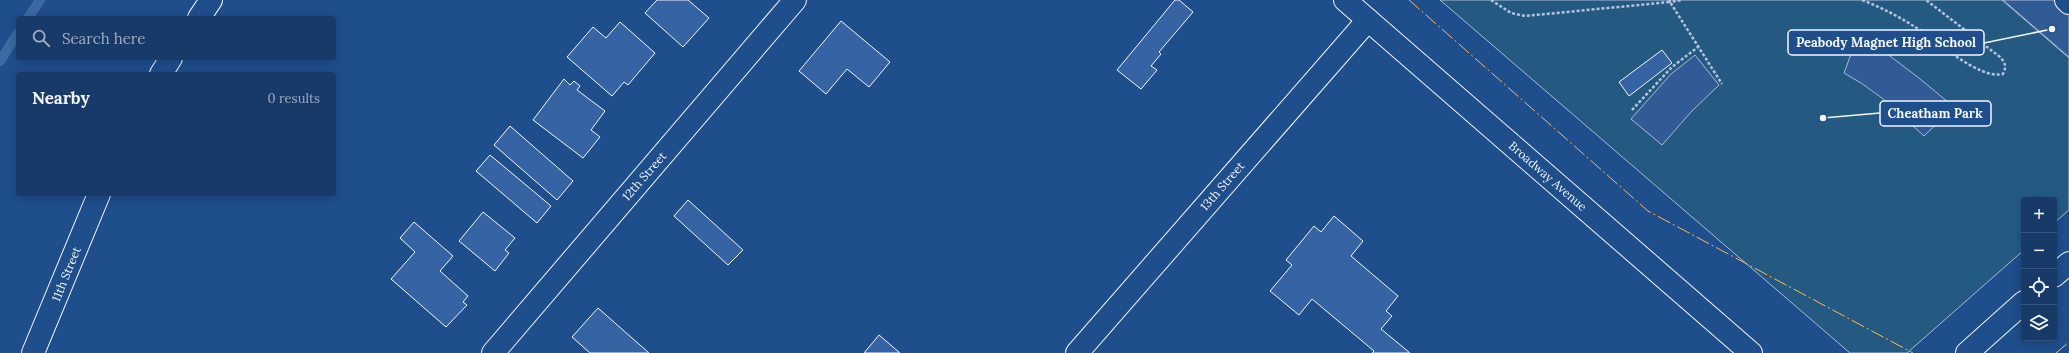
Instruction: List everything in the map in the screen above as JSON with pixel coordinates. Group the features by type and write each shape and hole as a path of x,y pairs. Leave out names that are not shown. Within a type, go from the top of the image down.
{"street":[{"path":"200,16 211,0"},
{"name":"12th Street","path":"493,353 795,0"},
{"name":"Broadway Avenue","path":"1345,0 1751,353"},
{"path":"2066,0 2069,3"},
{"name":"13th Street","path":"1076,353 1368,20"},
{"path":"162,72 170,60"},
{"name":"11th Street","path":"33,353 98,196"},
{"path":"2057,273 2069,263"},
{"path":"1967,353 2021,305"}],"path":[{"path":"1491,0 1511,13 1525,16 1682,0"},
{"path":"1862,0 1884,8 1914,26 1970,64 1997,75 2003,74 2006,69 2005,64 2000,57 1926,0"},
{"path":"1669,1 1722,84"},
{"path":"1632,110 1672,67 1698,47"}],"shaded area":[{"path":"1440,0 2002,0 2069,58 2069,210 2057,220 2057,197 2021,197 2021,253 1907,353 1850,353"},
{"path":"2003,0 2069,0 2069,57"},
{"path":"1857,38 1882,50 1954,107 1924,136 1882,98 1844,73"},
{"path":"1695,55 1719,85 1691,112 1662,145 1631,119 1671,74"}],"building":[{"path":"657,0 688,0 709,18 683,47 645,13"},
{"path":"1175,0 1179,0 1193,12 1159,52 1161,54 1151,66 1157,70 1141,89 1117,70"},
{"path":"841,21 890,62 869,87 847,69 826,94 799,71"},
{"path":"620,22 655,53 628,85 624,82 612,96 567,57 593,27 606,38"},
{"path":"1662,50 1672,63 1629,96 1619,82"},
{"path":"564,79 570,85 574,81 580,86 577,90 605,111 591,130 600,137 583,158 533,120"},
{"path":"510,126 573,181 557,200 494,145"},
{"path":"490,155 551,206 537,223 476,171"},
{"path":"688,200 743,250 728,265 674,216"},
{"path":"483,212 515,238 505,250 509,253 495,271 459,241"},
{"path":"1334,216 1363,241 1351,256 1398,296 1386,311 1392,316 1381,329 1410,353 1372,353 1374,351 1312,299 1299,315 1270,291 1292,265 1286,260 1314,226 1321,232"},
{"path":"414,222 453,256 440,271 468,296 463,302 467,305 446,327 391,279 415,252 400,238"},
{"path":"598,308 649,353 590,353 572,337"},
{"path":"879,335 900,353 864,353"}],"waterway":[{"path":"29,16 40,0"},
{"path":"0,61 16,36"}],"power":[{"path":"1409,0 1648,211 1913,353"},
{"path":"2056,353 2069,342"}],"place":[{"name":"Peabody Magnet High School","path":"2052,29"},
{"name":"Cheatham Park","path":"1823,118"}]}
